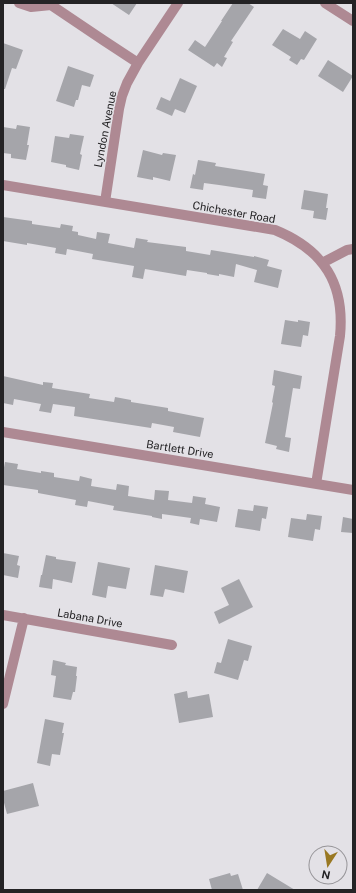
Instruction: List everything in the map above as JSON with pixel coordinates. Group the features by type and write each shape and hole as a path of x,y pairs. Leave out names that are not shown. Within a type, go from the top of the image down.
{"street":[{"path":"19,3 31,7 51,4 138,63"},
{"name":"Lyndon Avenue","path":"105,202 122,96 138,63 178,3"},
{"path":"325,3 353,21"},
{"name":"Chichester Road","path":"3,185 275,230 301,243 312,252 322,263 336,290 340,309 341,325 316,484"},
{"path":"322,263 347,250 353,249"},
{"name":"Bartlett Drive","path":"3,432 353,490"},
{"name":"Labana Drive","path":"3,614 172,645"},
{"path":"3,704 24,618"}],"building":[{"path":"111,3 137,3 129,15"},
{"path":"233,3 248,3 254,7 231,41 233,42 224,57 227,58 222,67 217,63 214,67 188,50 195,40 205,47"},
{"path":"283,29 300,39 305,31 317,39 304,60 301,59 297,65 289,60 291,57 272,45"},
{"path":"3,43 23,50 16,69 12,68 5,89 3,89"},
{"path":"328,60 353,76 343,92 318,76"},
{"path":"68,66 94,75 90,87 82,85 78,100 76,100 74,107 56,101"},
{"path":"180,78 197,86 185,113 175,109 172,116 156,109 161,97 170,101"},
{"path":"17,125 30,127 26,160 11,158 11,154 3,153 3,127 16,129"},
{"path":"70,134 84,136 80,154 82,155 79,170 66,167 66,165 51,162 55,136 69,138"},
{"path":"143,150 162,155 163,153 176,155 170,181 153,177 153,180 137,177"},
{"path":"198,160 216,163 215,166 265,174 263,185 268,186 266,199 252,197 253,190 219,185 204,183 203,190 190,188 193,174 195,175"},
{"path":"304,190 328,194 326,220 313,218 314,211 301,209"},
{"path":"3,217 32,221 32,224 60,228 61,224 73,226 72,231 78,232 78,235 96,239 97,232 110,234 108,243 134,248 136,238 148,240 147,242 186,247 186,251 210,255 211,250 254,256 269,260 267,266 282,270 278,288 254,282 257,270 236,264 234,277 219,274 219,276 187,270 186,276 145,269 143,279 132,277 134,266 92,259 93,254 67,249 66,255 55,253 56,248 3,241"},
{"path":"285,320 310,322 308,336 303,335 301,347 281,344"},
{"path":"274,370 302,376 300,389 293,388 285,437 291,438 289,452 276,449 277,446 265,443 273,403 275,386 272,385"},
{"path":"3,376 43,385 43,382 53,383 52,388 90,394 89,398 114,402 115,397 131,400 131,402 168,408 168,411 204,418 200,437 173,432 174,427 152,423 151,428 74,416 75,407 53,404 51,413 39,411 41,404 14,399 13,405 3,403"},
{"path":"5,462 18,464 17,469 41,473 41,471 54,473 54,477 79,481 80,476 92,479 91,486 116,490 117,484 129,486 128,496 154,500 155,490 169,491 168,500 192,503 193,496 206,498 205,504 220,507 217,522 200,519 199,525 190,523 191,518 162,514 162,519 113,510 114,506 88,501 87,507 75,505 76,500 38,493 38,490 3,485"},
{"path":"254,505 268,507 266,519 262,518 260,531 235,527 238,509 253,511"},
{"path":"307,514 322,516 320,530 315,529 313,541 288,537 291,518 306,520"},
{"path":"343,517 353,519 353,533 341,532"},
{"path":"3,553 19,556 17,565 20,566 18,578 3,575"},
{"path":"46,555 56,557 56,559 76,562 72,583 53,579 52,589 39,587"},
{"path":"98,562 130,568 126,589 108,586 106,598 92,595"},
{"path":"155,565 188,571 184,593 165,589 163,597 150,595"},
{"path":"239,579 253,607 219,624 214,612 229,605 221,588"},
{"path":"228,639 252,646 248,661 244,660 238,680 214,673 217,662 221,663"},
{"path":"53,660 66,663 65,665 77,667 75,692 73,692 71,700 53,697 56,676 51,675"},
{"path":"187,691 188,698 209,694 213,717 179,723 174,694"},
{"path":"45,719 64,723 62,733 64,733 60,755 52,754 50,766 37,763"},
{"path":"33,783 39,806 7,814 3,799 3,791"},
{"path":"230,873 231,876 238,874 243,890 212,890 209,879"},
{"path":"267,873 295,890 257,890"}]}
